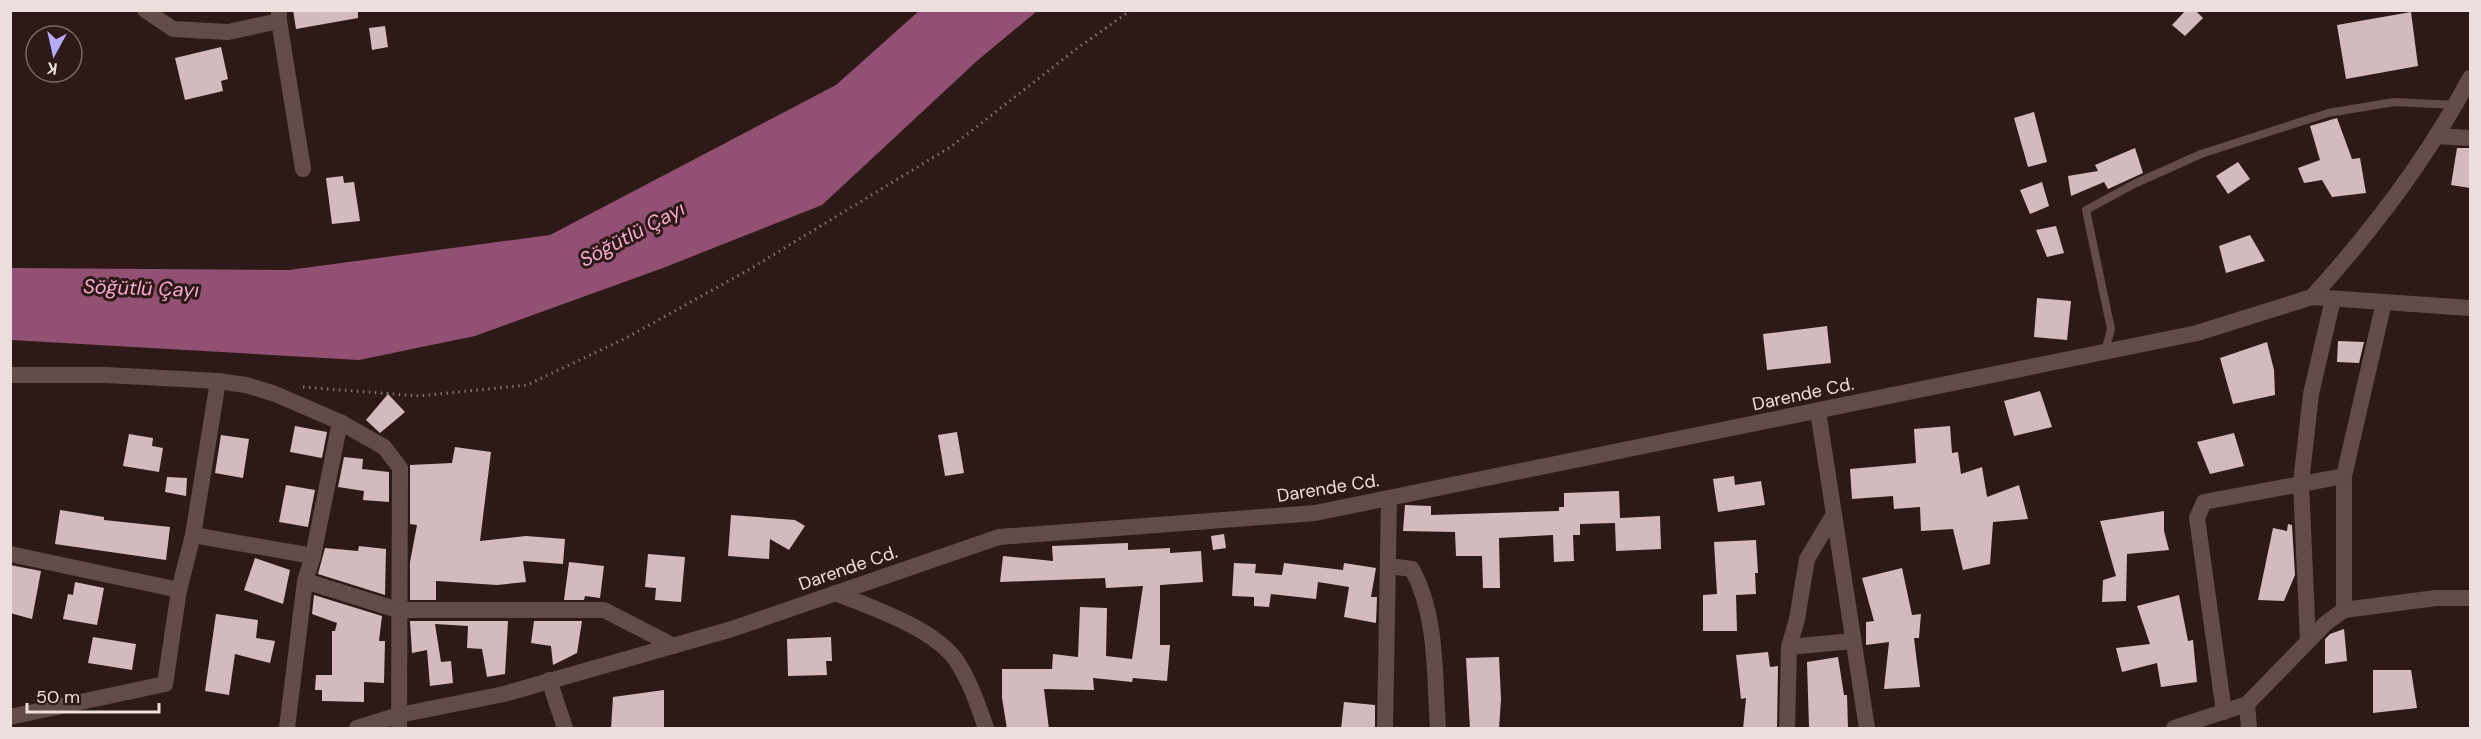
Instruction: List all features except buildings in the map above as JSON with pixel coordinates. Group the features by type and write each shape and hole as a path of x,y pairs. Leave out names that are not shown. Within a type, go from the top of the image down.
{"street":[{"path":"145,10 173,28 228,32 279,16 303,169"},
{"path":"2312,297 2355,250 2436,136 2470,78"},
{"path":"2436,136 2470,138"},
{"path":"2312,297 2470,308"},
{"name":"Darende Cd.","path":"357,729 399,722 504,694 732,629 999,537 1315,513 2197,333 2312,297"},
{"path":"2308,641 2301,483 2311,394 2333,299"},
{"path":"2344,610 2344,476 2384,302"},
{"path":"10,375 106,375 218,381 246,385 275,394 340,422 384,447 400,468 399,722"},
{"path":"10,717 165,684 179,590 193,535 218,381"},
{"path":"1818,411 1867,729"},
{"path":"287,729 305,581 313,556 340,422"},
{"path":"2224,711 2196,518 2204,502 2344,476"},
{"path":"1385,729 1389,498"},
{"path":"1787,729 1789,647 1797,619 1807,559 1834,514"},
{"path":"193,535 313,556"},
{"path":"10,554 179,590"},
{"path":"1389,566 1412,569 1420,584 1430,618 1438,729"},
{"path":"305,581 398,610 604,610 674,645"},
{"path":"835,593 885,612 924,632 955,659 974,694 986,729"},
{"path":"2174,729 2247,704 2308,641 2344,610 2436,598 2470,598"},
{"path":"1789,647 1853,641"},
{"path":"549,680 565,729"},
{"path":"2247,704 2248,729"}],"lane":[{"path":"2105,352 2111,329 2086,210 2134,184 2201,154 2328,113 2394,102 2456,105"}],"path":[{"path":"300,387 419,396 527,385 626,338 750,269 952,146 1075,50 1131,10"}],"water":[{"name":"Söğütlü Çayı","path":"920,10 1037,11 978,60 822,205 663,268 475,336 359,360 11,340 11,268 289,270 550,235 836,85"}]}
